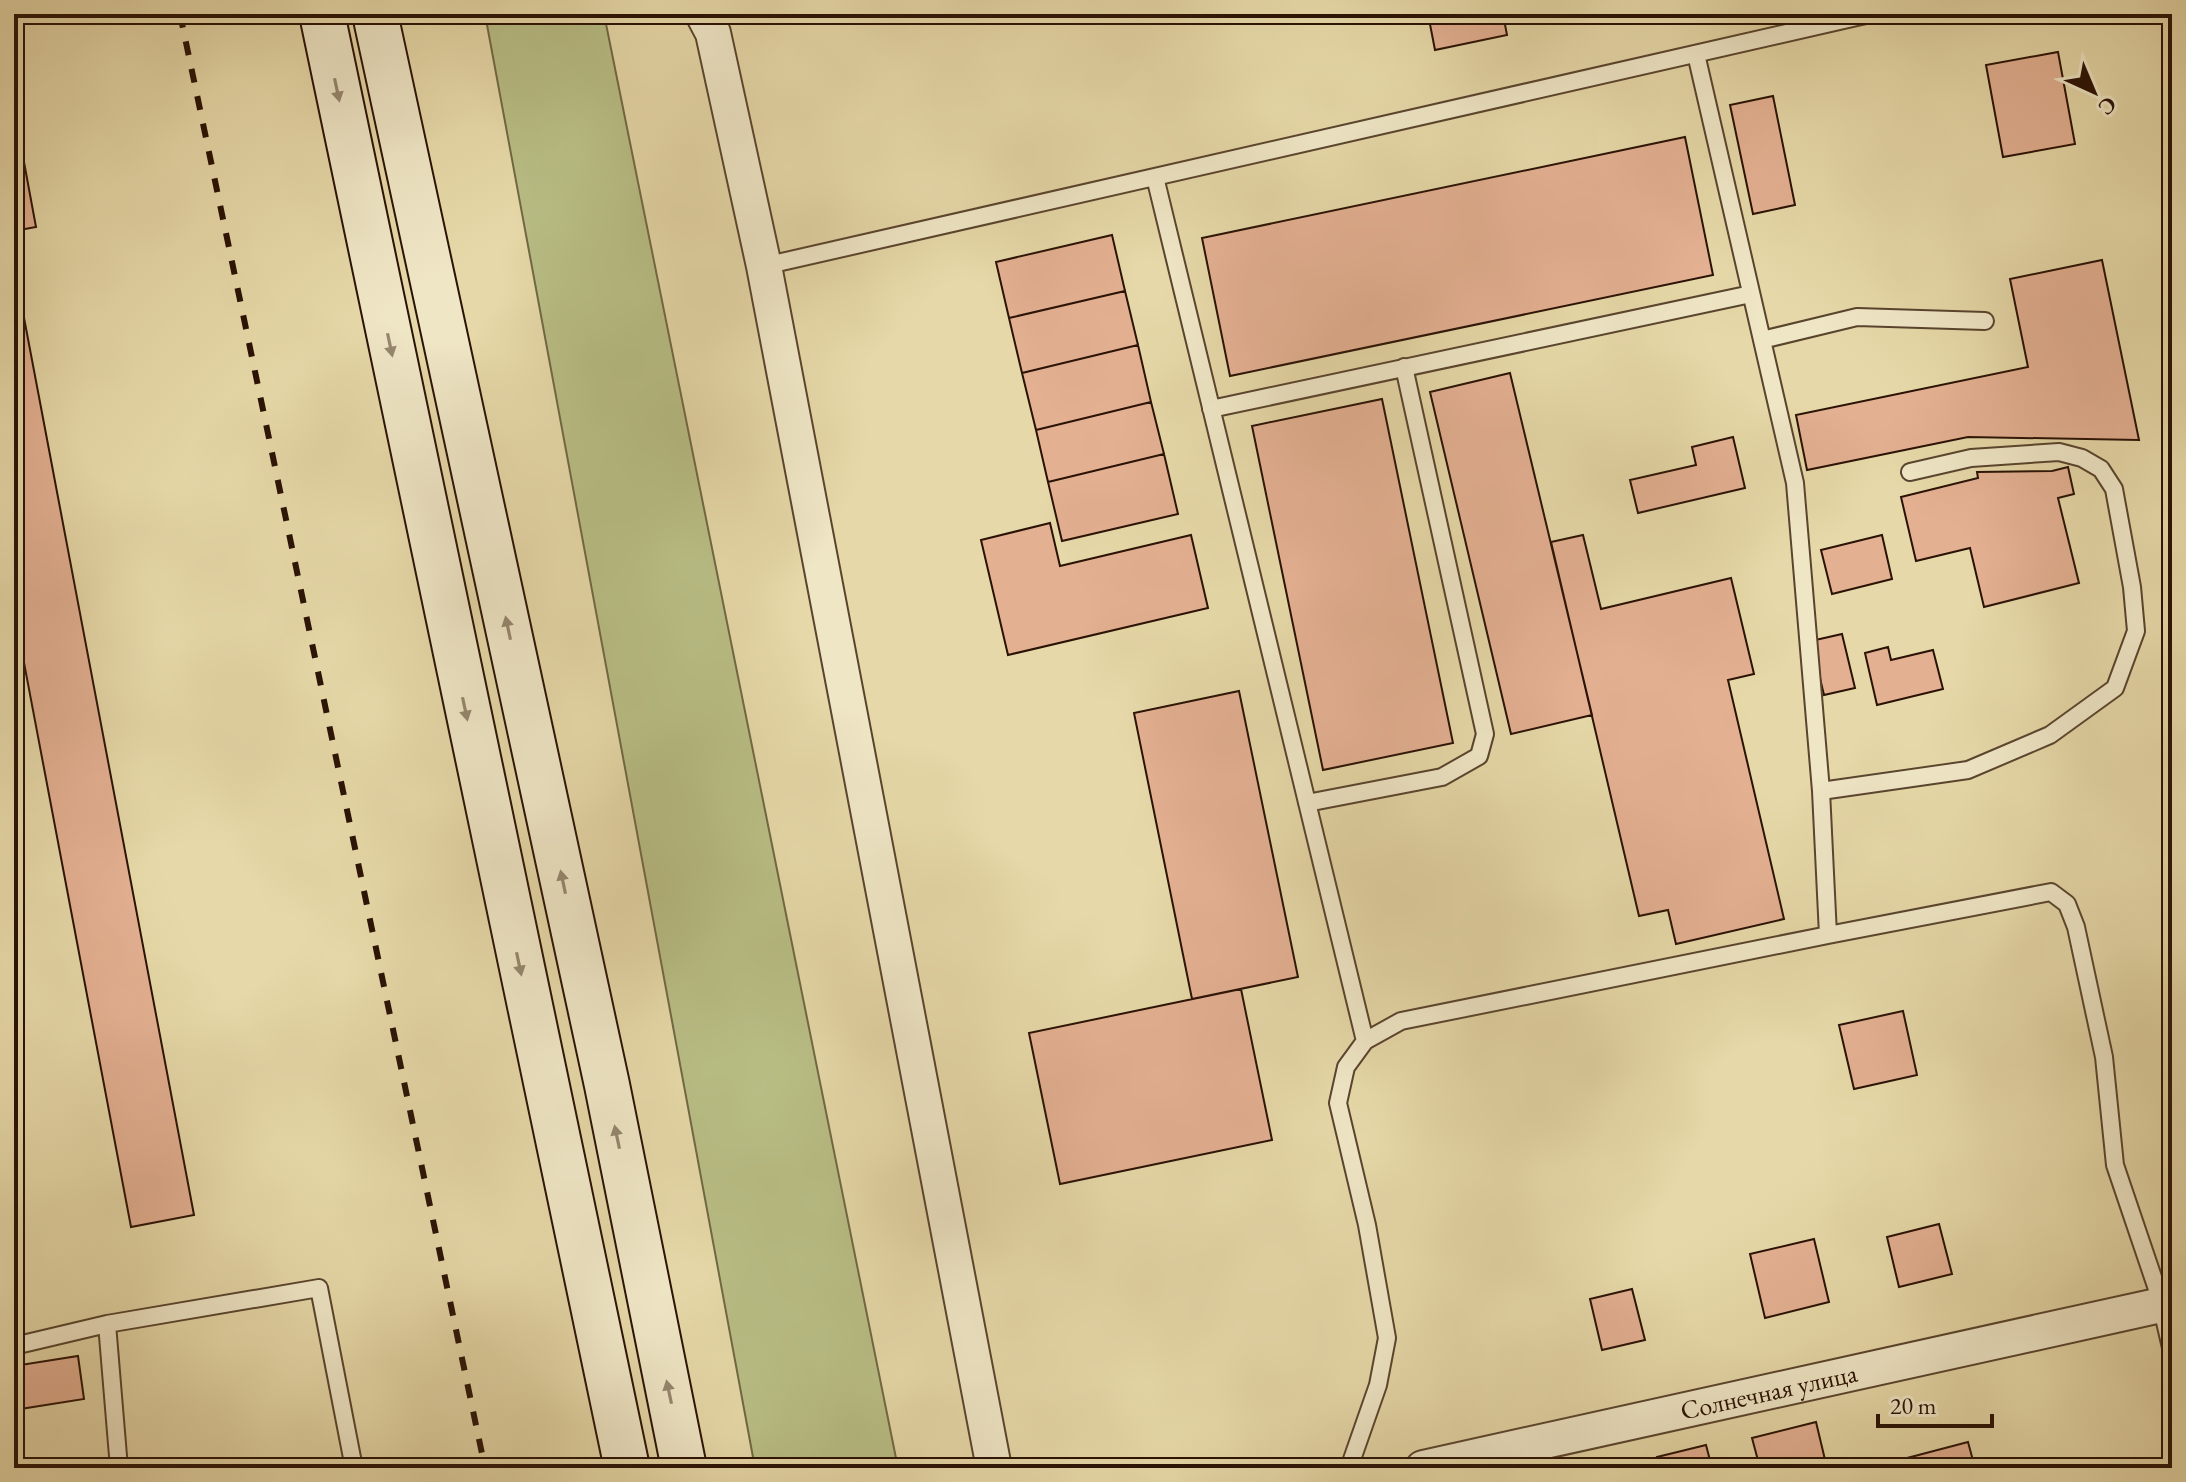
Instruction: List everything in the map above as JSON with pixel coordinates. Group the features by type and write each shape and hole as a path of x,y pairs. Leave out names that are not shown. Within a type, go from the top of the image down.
{"main road":[{"path":"322,14 477,769 627,1468"},
{"path":"375,14 607,1085 684,1468"}],"street":[{"path":"703,14 713,33 764,266 994,1468"},
{"name":"Солнечная улица","path":"1423,1468 2161,1305"}],"lane":[{"path":"764,266 1870,14"},
{"path":"1696,54 1795,483 1821,791 1828,935"},
{"path":"1155,177 1365,1041"},
{"path":"1211,409 1751,294"},
{"path":"1762,340 1857,317 1985,321"},
{"path":"1307,803 1442,777 1479,756 1485,734 1404,367"},
{"path":"1821,791 1968,770 2050,735 2115,688 2136,631 2132,587 2114,489 2101,469 2082,458 2059,452 1971,458 1910,472"},
{"path":"1349,1468 1378,1385 1387,1338 1367,1225 1338,1103 1346,1067 1365,1041 1401,1021 2051,892 2067,904 2076,927 2104,1057 2115,1165 2161,1305 2172,1352"},
{"path":"14,1346 107,1324 319,1288 354,1468"},
{"path":"107,1324 119,1468"}],"green space":[{"path":"485,14 604,14 898,1468 755,1468"}],"building":[{"path":"1428,14 1503,14 1507,35 1435,50"},
{"path":"2058,52 2075,144 2003,157 1986,65"},
{"path":"1773,96 1795,205 1753,214 1730,105"},
{"path":"19,135 36,227 14,231 14,136"},
{"path":"1685,137 1713,275 1230,376 1202,238"},
{"path":"1112,235 1125,291 1009,318 996,262"},
{"path":"2102,260 2139,440 1968,437 1807,470 1796,415 2028,367 2010,279"},
{"path":"14,265 194,1215 131,1227 14,610"},
{"path":"1125,291 1138,345 1022,373 1009,318"},
{"path":"1138,345 1151,402 1036,430 1022,373"},
{"path":"1510,373 1592,715 1511,734 1430,392"},
{"path":"1382,399 1453,743 1323,770 1252,426"},
{"path":"1151,402 1164,454 1048,482 1036,430"},
{"path":"1733,437 1745,488 1638,513 1630,480 1696,465 1692,447"},
{"path":"1164,454 1178,514 1062,541 1048,482"},
{"path":"2068,467 2074,494 2058,498 2079,583 1984,607 1970,548 1916,561 1901,497 1978,478 1977,472 2052,471"},
{"path":"1050,523 1060,566 1191,535 1208,608 1008,655 981,540"},
{"path":"1583,535 1601,609 1731,578 1754,674 1728,680 1784,919 1676,944 1668,910 1639,916 1551,542"},
{"path":"1882,535 1892,579 1832,594 1821,550"},
{"path":"1842,634 1855,688 1824,695 1811,641"},
{"path":"1888,647 1891,660 1933,650 1943,689 1877,705 1865,653"},
{"path":"1239,691 1298,977 1192,999 1134,713"},
{"path":"1241,989 1272,1140 1060,1184 1029,1033"},
{"path":"1903,1011 1917,1075 1854,1089 1839,1025"},
{"path":"1939,1224 1952,1274 1899,1287 1887,1237"},
{"path":"1814,1239 1829,1302 1765,1318 1750,1254"},
{"path":"1632,1289 1645,1340 1602,1350 1590,1299"},
{"path":"78,1356 84,1399 14,1410 14,1366"},
{"path":"1816,1422 1827,1468 1760,1468 1752,1438"},
{"path":"1968,1442 1975,1468 1909,1468 1907,1458"},
{"path":"1706,1445 1712,1468 1660,1468 1657,1457"}],"railway":[{"path":"180,14 485,1468"}]}
